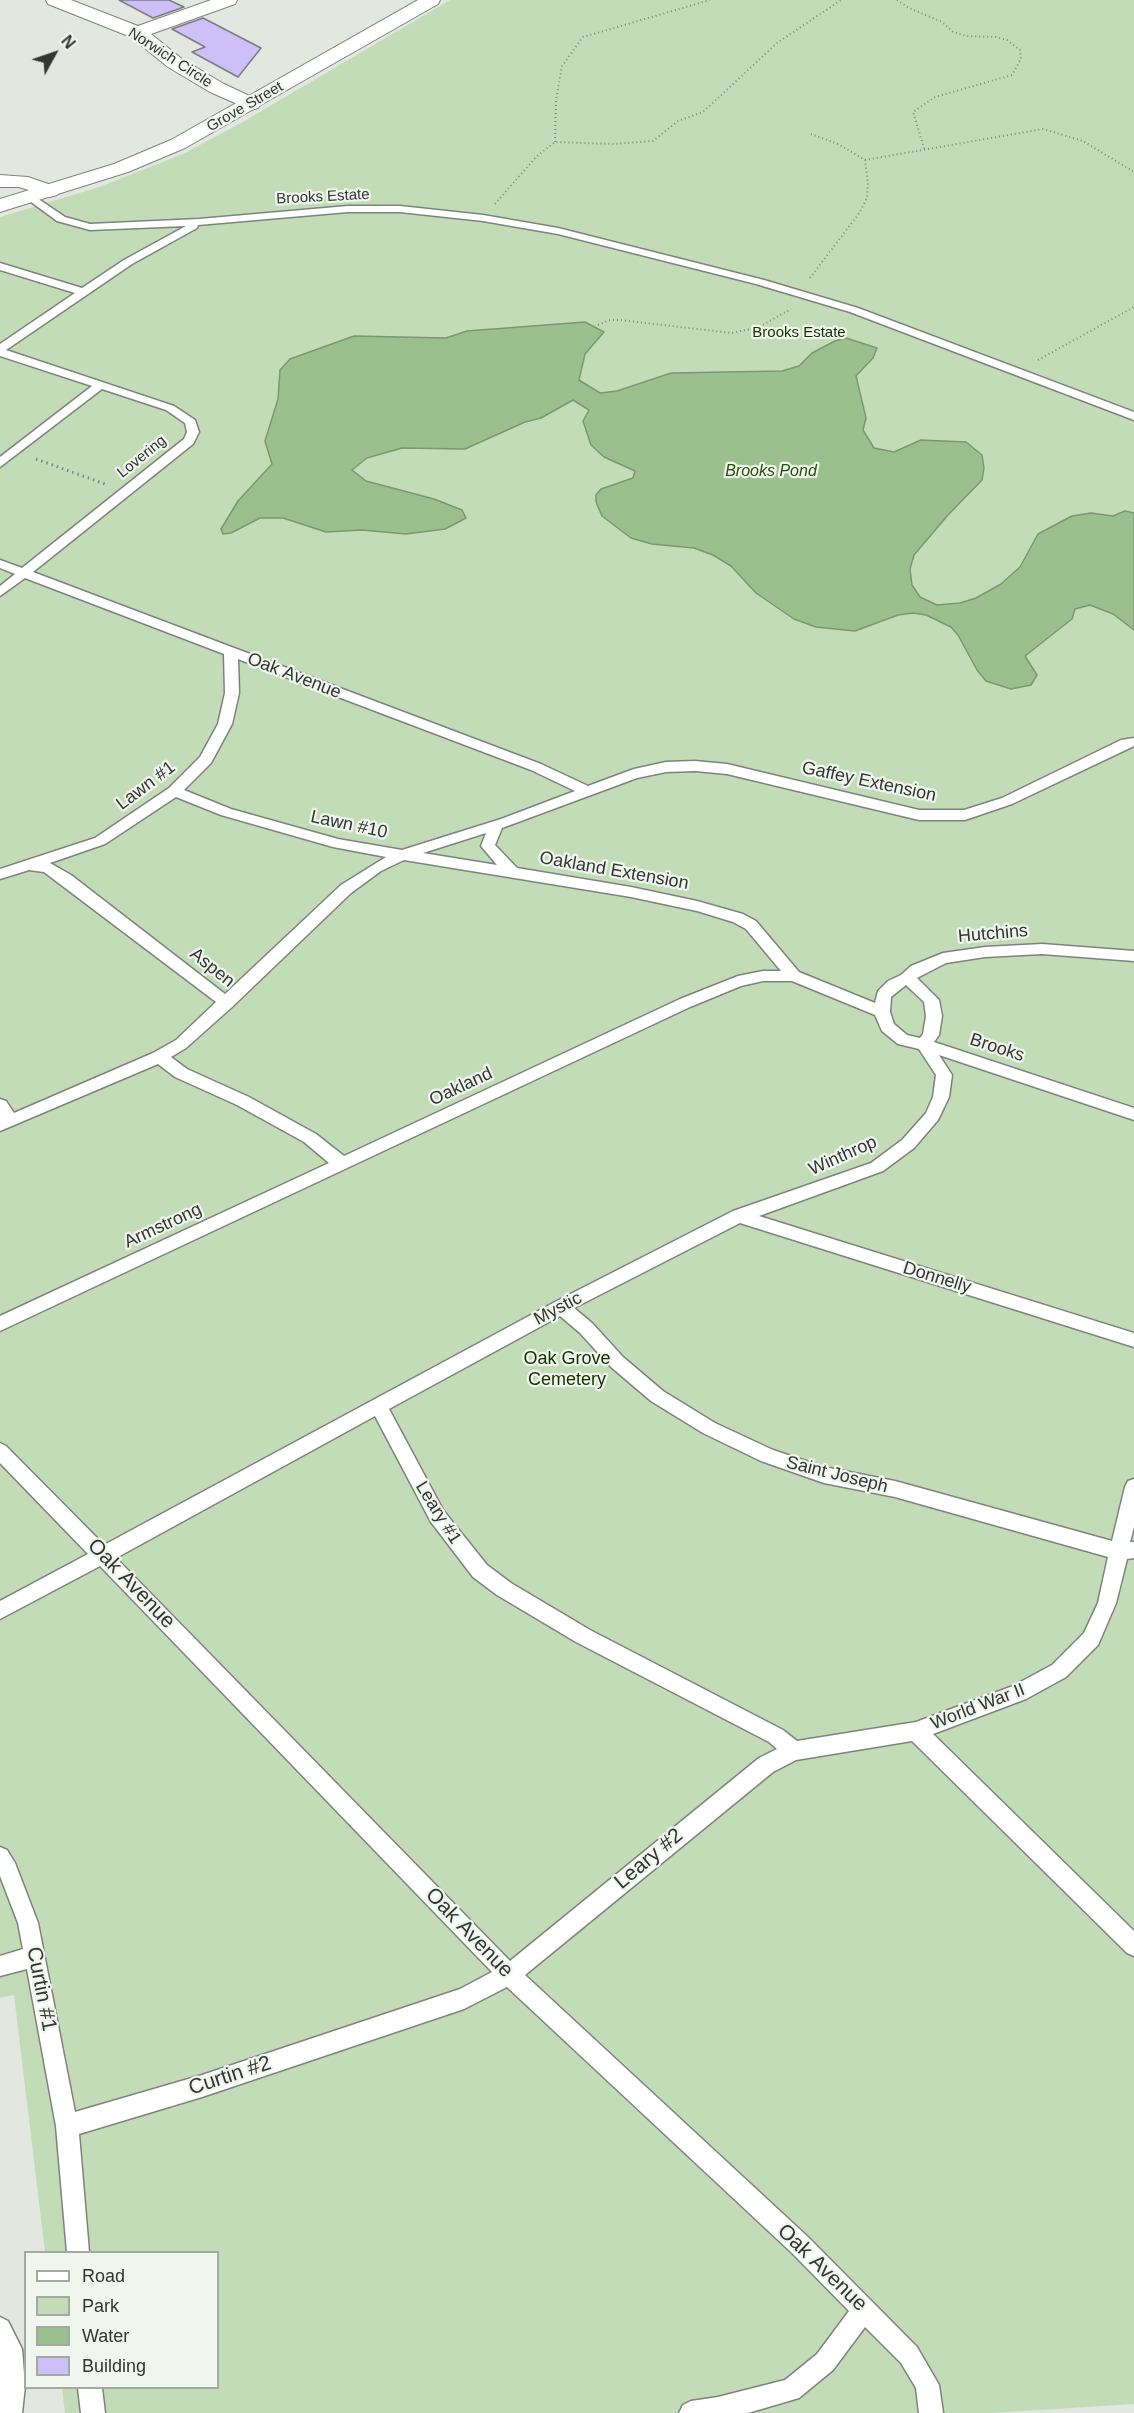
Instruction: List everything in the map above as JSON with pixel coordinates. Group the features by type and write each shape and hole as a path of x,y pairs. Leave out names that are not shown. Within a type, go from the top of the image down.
{"street":[{"name":"Norwich Circle","path":"55,0 138,33 175,63 208,83 251,104"},
{"path":"138,33 228,0"},
{"name":"Grove Street","path":"0,206 152,156 251,104 431,0"},
{"path":"0,181 21,181 40,194"}],"lane":[{"name":"Brooks Estate","path":"40,194 61,219 90,227 200,222 236,217 348,209 400,209 483,218 558,231 798,293 1134,416"},
{"path":"0,351 128,262 200,222"},
{"path":"0,266 82,292"},
{"path":"0,351 100,385"},
{"path":"0,463 100,385"},
{"name":"Lovering","path":"0,592 189,441 194,432 191,422 182,414 100,385"},
{"name":"Oak Avenue","path":"0,564 231,653 536,766 586,791"},
{"name":"Lawn #1","path":"0,874 99,841 174,791 206,760 225,724 232,693 231,653"},
{"name":"Gaffey Extension","path":"401,855 497,824 634,774 666,767 695,766 726,769 919,815 959,815 1007,801 1134,742"},
{"name":"Lawn #10","path":"174,791 226,812 282,829 338,844 401,855"},
{"path":"497,824 488,846 512,872"},
{"name":"Lawn #10","path":"227,1003 346,889 376,868 401,855"},
{"name":"Oakland Extension","path":"401,855 631,892 738,918 751,925 795,976"},
{"name":"Aspen","path":"5,1123 159,1058 181,1044 227,1003 66,879 47,867 30,865"},
{"name":"Hutchins","path":"882,1012 883,995 893,985 906,979 916,970 943,958 984,952 1042,949 1134,956"},
{"name":"Oakland","path":"342,1164 706,994 738,981 763,976 795,976"},
{"path":"795,976 882,1012 887,1027 893,1034 912,1044 924,1044 931,1035 933,1026 931,1000 916,984 906,979"},
{"name":"Brooks","path":"924,1044 1134,1113"},
{"name":"Winthrop","path":"739,1216 836,1184 868,1170 908,1144 933,1116 941,1097 944,1075 924,1044"},
{"path":"159,1058 181,1073 243,1101 310,1138 342,1164"},
{"path":"0,1105 5,1123"},
{"name":"Armstrong","path":"0,1324 342,1164"},
{"name":"Mystic","path":"379,1407 561,1307 739,1216"},
{"name":"Donnelly","path":"739,1216 1134,1340"},
{"name":"Saint Joseph","path":"561,1307 586,1328 617,1362 657,1396 709,1428 767,1456 824,1475 917,1495 1095,1546 1127,1551"},
{"path":"0,1611 102,1554 379,1407"},
{"name":"Leary #1","path":"379,1407 437,1516 480,1571 504,1590 583,1636 666,1682 776,1736 794,1751"},
{"name":"Oak Avenue","path":"0,1451 509,1975 800,2245 909,2355 927,2385 931,2413"},
{"path":"1127,1551 1134,1487"},
{"name":"World War II","path":"794,1751 916,1731 1019,1693 1059,1671 1091,1639 1127,1551"},
{"path":"916,1731 1134,1946"},
{"name":"Leary #2","path":"509,1975 766,1765 794,1751"},
{"name":"Curtin #1","path":"0,1857 8,1870 28,1923 67,2126"},
{"path":"0,1966 34,1956"},
{"name":"Curtin #2","path":"67,2126 202,2086 453,2002 509,1975"},
{"path":"67,2126 78,2251"},
{"path":"691,2413 718,2409 791,2390 825,2362 864,2309"},
{"path":"0,2329 10,2349 13,2386 10,2413"},
{"path":"90,2389 93,2413"}],"path":[{"path":"555,142 556,100 562,66 583,37 710,0"},
{"path":"483,218 530,164 555,142 614,144 653,141 678,121 703,112 777,44 841,0"},
{"path":"897,0 909,8 942,22 953,32 966,36 996,37 1007,40 1020,50 1021,59 1012,75 935,97 913,112 925,151"},
{"path":"811,134 838,144 865,160 1043,129 1083,141 1134,172"},
{"path":"798,293 860,212 867,198 865,160"},
{"path":"598,325 615,320 732,333 759,327 792,309 829,303"},
{"path":"1014,372 1070,344 1134,307"},
{"path":"14,452 125,492"}],"green space":[{"name":"Oak Grove Cemetery","path":"450,0 1134,0 1134,2404 991,2413 65,2413 62,2389 219,2389 219,2251 45,2251 14,1995 0,1998 0,217 99,187 183,154 241,123"}],"water":[{"name":"Brooks Pond","path":"585,322 604,332 585,354 579,380 600,393 617,391 671,373 782,371 799,366 812,353 846,338 877,348 873,358 856,376 866,418 863,430 874,448 894,452 921,440 966,442 982,455 984,468 982,480 914,555 910,569 912,585 920,597 937,605 960,603 976,598 1001,584 1020,567 1038,534 1072,516 1091,513 1113,516 1125,511 1134,513 1134,630 1113,614 1090,605 1075,609 1072,619 1025,656 1037,675 1031,685 1011,689 986,681 951,627 926,615 913,613 898,615 855,631 816,627 794,619 756,593 731,566 713,555 694,548 652,544 631,538 602,516 596,502 596,495 601,489 633,478 635,471 604,457 591,445 583,421 589,410 573,400 541,418 525,422 465,449 402,448 367,458 352,470 366,481 434,499 462,510 466,518 445,529 406,534 362,530 326,532 283,518 260,518 231,533 223,534 221,529 238,501 272,464 265,441 278,399 280,370 290,359 354,336 446,338 467,331"}],"building":[{"path":"119,0 169,0 184,7 153,18"},
{"path":"203,18 261,48 238,77 192,52 205,47 172,29"}]}
